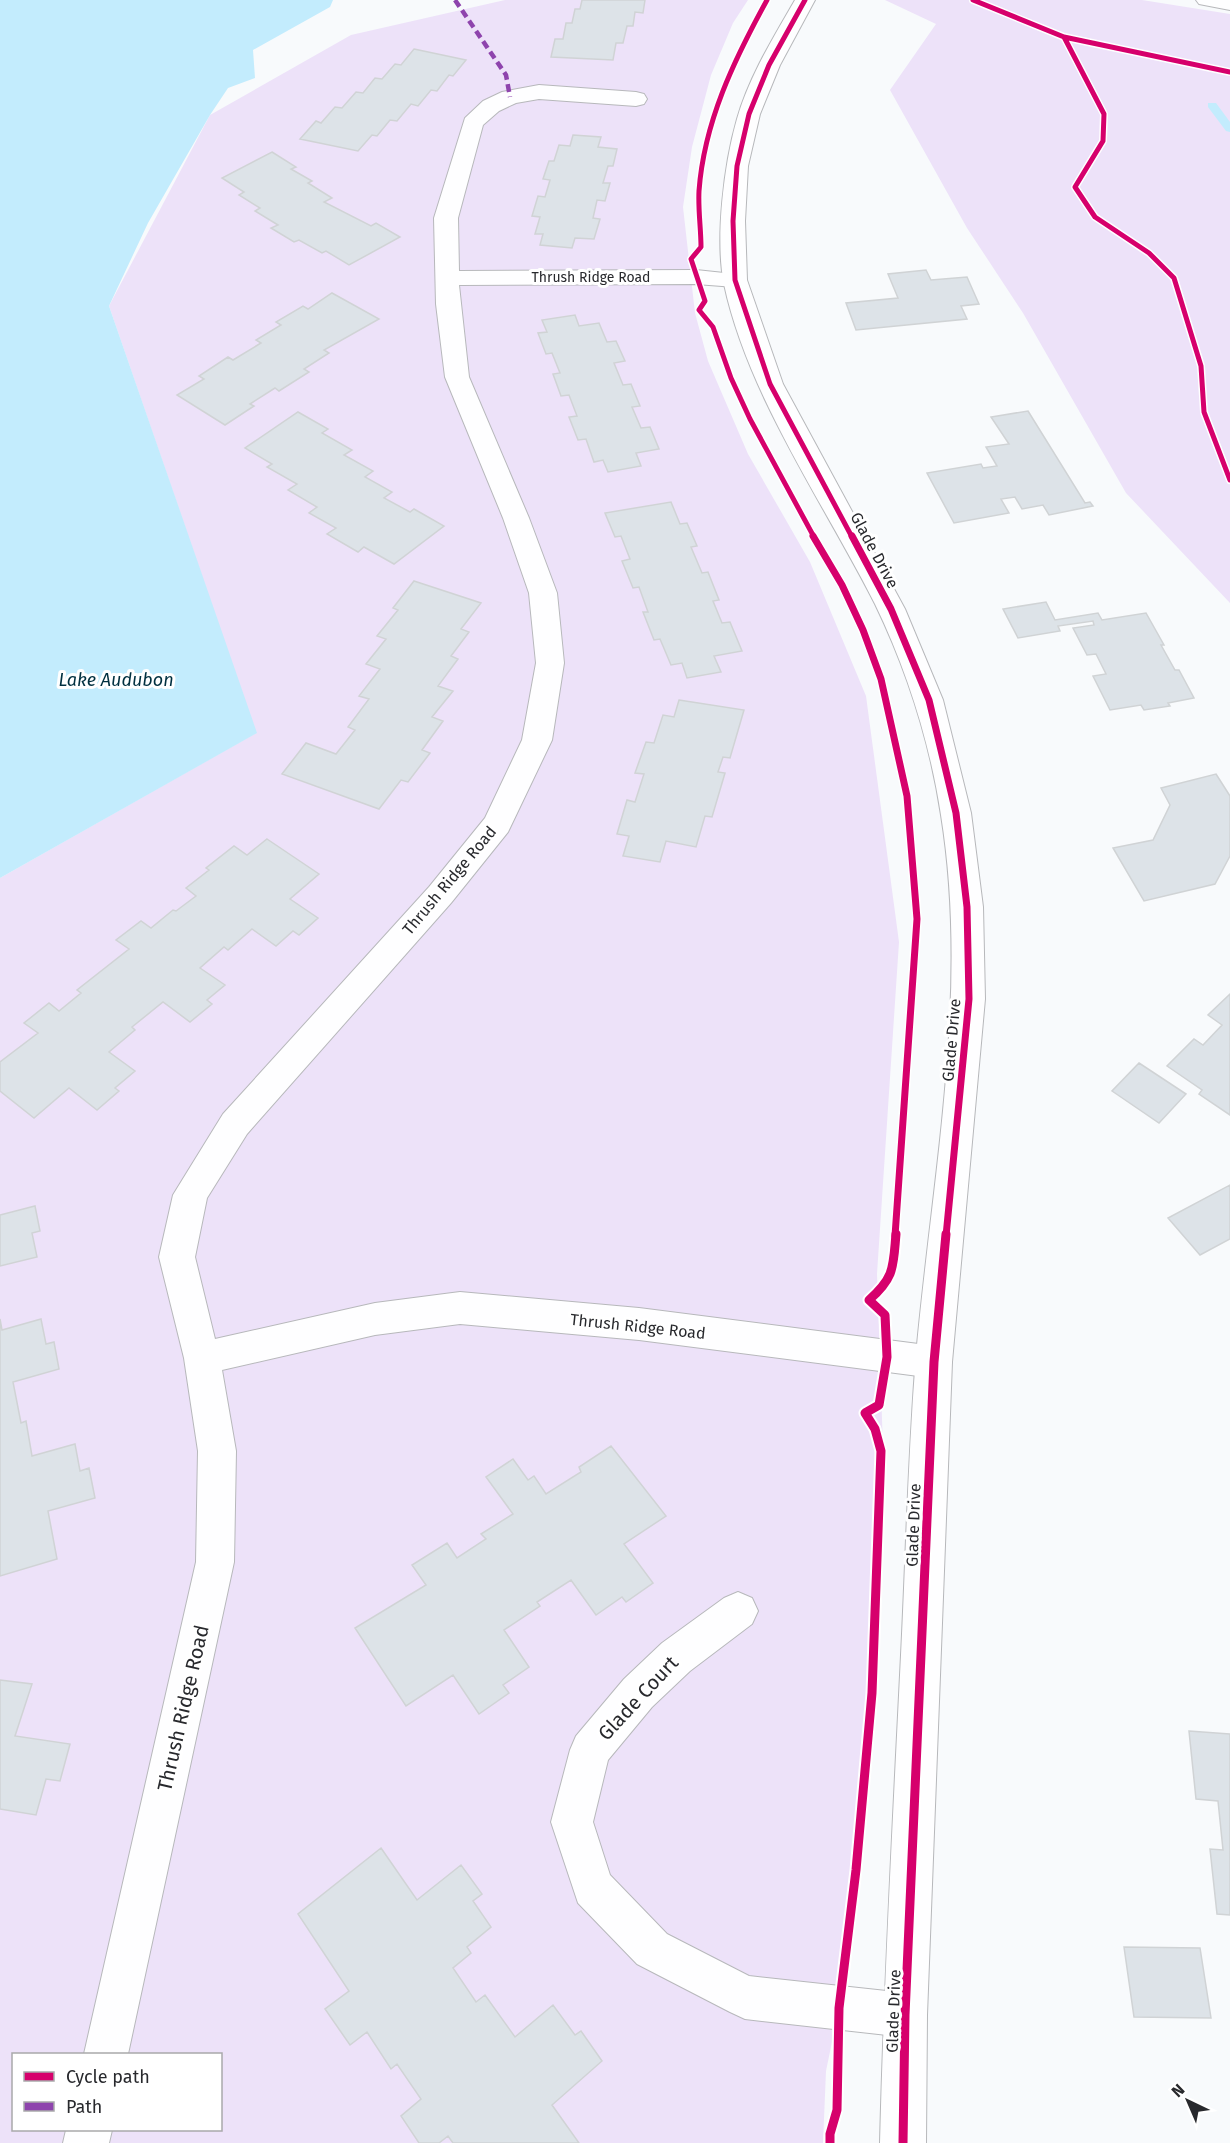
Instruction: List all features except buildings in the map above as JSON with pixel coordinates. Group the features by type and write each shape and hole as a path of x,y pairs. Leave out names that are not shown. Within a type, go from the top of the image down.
{"street":[{"name":"Glade Drive","path":"805,0 769,65 749,114 737,166 734,221 735,280 770,384 891,609 928,700 956,813 967,907 969,999 934,1362 905,2015 903,2143"},
{"path":"1206,0 1230,4"},
{"name":"Thrush Ridge Road","path":"106,2053 215,1562 217,1451 202,1358 177,1257 190,1195 234,1124 440,895 496,824 537,740 550,663 543,593 516,518 457,377 447,278 446,218 473,123 491,106 510,97 539,92 636,99"},
{"name":"Thrush Ridge Road","path":"447,278 696,277 735,280"},
{"name":"Thrush Ridge Road","path":"202,1358 375,1319 460,1308 639,1324 934,1362"},
{"name":"Glade Court","path":"738,1611 676,1657 638,1692 590,1750 572,1822 593,1888 652,1949 745,1997 905,2015"}],"shaded area":[{"path":"505,0 748,0 733,23 711,75 692,147 683,207 695,313 708,361 748,454 810,562 866,696 899,942 877,1274 884,1477 849,1937 839,2008 826,2071 823,2143 0,2143 0,878 256,733 109,306 210,115 351,35"},
{"path":"885,0 1142,0 1230,14 1230,603 1126,493 1023,313 967,228 890,90 936,24"}],"water":[{"name":"Lake Audubon","path":"0,0 333,0 330,7 253,50 255,78 228,88 210,115 148,223 109,306 257,733 0,878"}],"waterway":[{"path":"1212,105 1230,129"}],"marked path":[{"path":"455,0 506,75 510,97"}],"cycle path":[{"path":"767,0 722,92 702,165 699,191 701,247 691,259 705,301 699,310 713,327 731,378 795,506 842,585 863,630 881,679 907,796 917,919 893,1272 885,1286 869,1300 885,1315 887,1357 879,1405 865,1413 875,1429 881,1451 872,1693 856,1870 839,2008 837,2110 830,2134 830,2143"},
{"path":"805,0 769,65 749,114 737,166 733,221 735,280 770,384 891,609 929,700 956,813 967,907 969,999 934,1362 905,2015 903,2143"},
{"path":"973,0 1064,37 1104,114 1103,141 1075,187 1095,217 1149,253 1174,278 1201,366 1204,412 1230,480"},
{"path":"1064,37 1230,72"}]}
